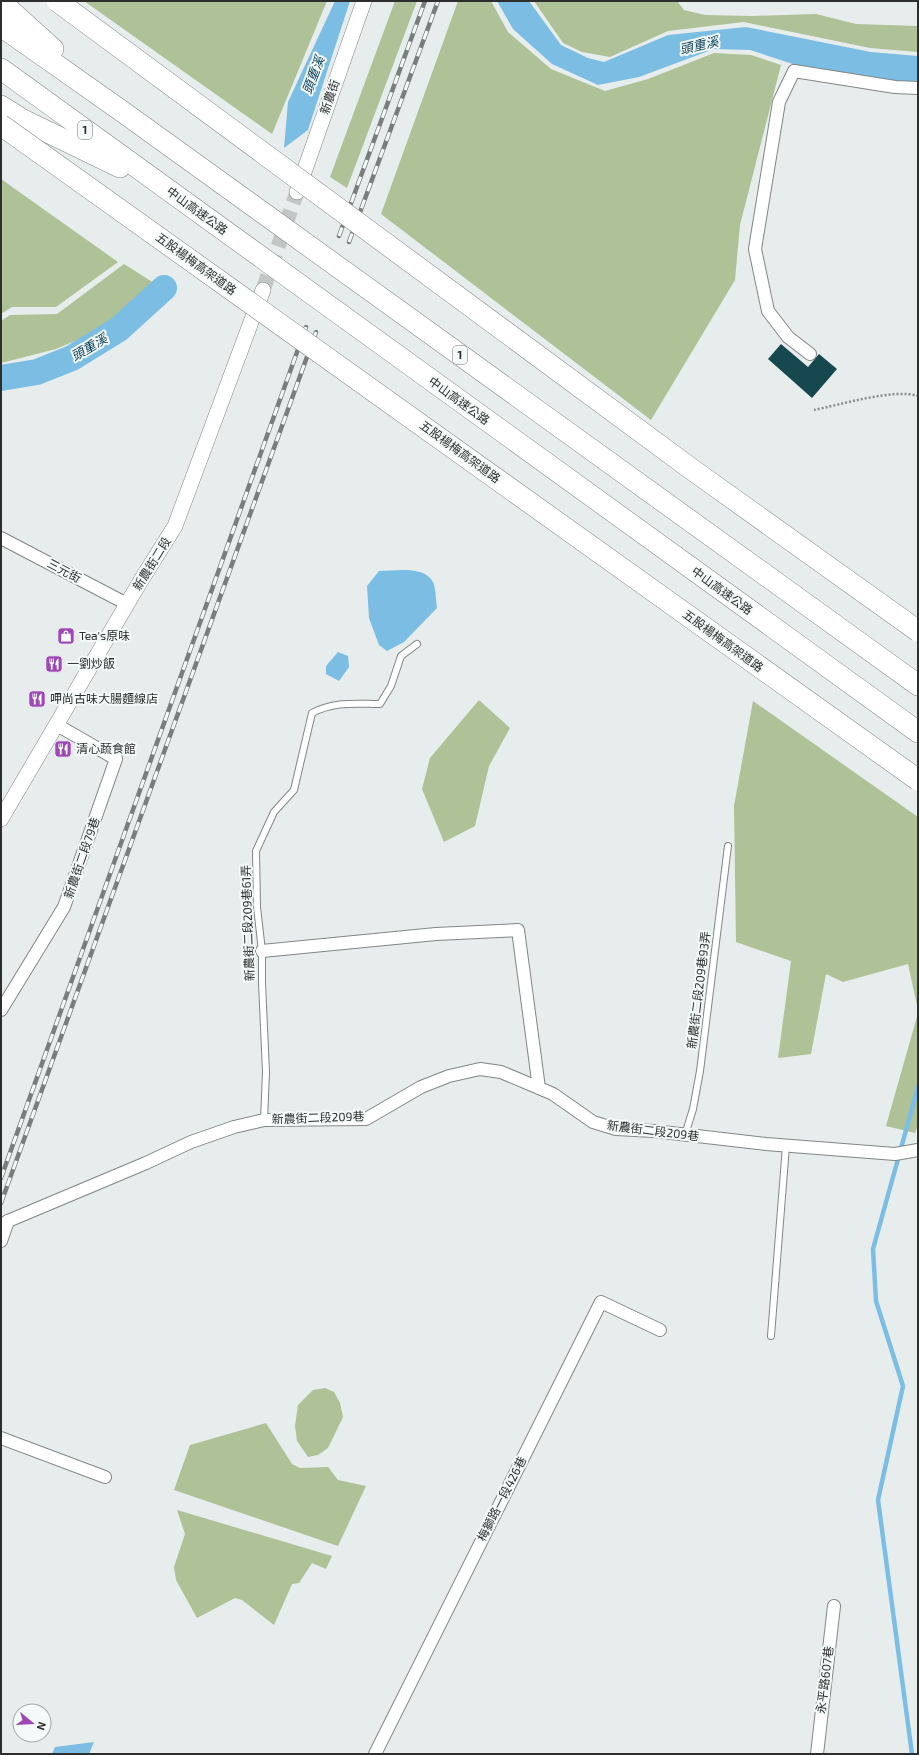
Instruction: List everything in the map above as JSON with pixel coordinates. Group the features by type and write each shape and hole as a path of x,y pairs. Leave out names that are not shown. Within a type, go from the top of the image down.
{"highway":[{"path":"58,1 690,468 918,631"},
{"path":"1,2 123,112"},
{"name":"1","path":"1,26 123,112 918,685"},
{"name":"中山高速公路","path":"1,69 918,732"},
{"path":"1,106 24,120 169,191"},
{"name":"五股楊梅高架道路","path":"1,125 918,780"}],"street":[{"name":"新農街","path":"297,192 364,1"},
{"path":"810,354 788,337 768,311 755,249 780,102 794,71 895,87 918,88"},
{"name":"新農街二段","path":"1,819 127,604 175,526 264,290"},
{"name":"三元街","path":"1,538 127,604"},
{"name":"新農街二段79巷","path":"1,1010 64,907 116,759 57,725"},
{"path":"262,952 436,934 518,930 539,1088"},
{"name":"新農街二段209巷","path":"5,1224 191,1142 234,1127 264,1120 366,1119 420,1088 449,1076 480,1068 500,1072 553,1094 593,1122 616,1129 786,1146 895,1154 914,1150"},
{"path":"1,1241 5,1224"},
{"name":"梅獅路一段426巷","path":"375,1754 601,1302 660,1330"},
{"path":"1,1438 105,1477"},
{"name":"永平路607巷","path":"817,1754 834,1606"}],"lane":[{"name":"新農街二段209巷61弄","path":"264,1120 266,1072 262,952 257,907 256,851 274,812 294,790 312,713 325,706 344,704 380,704 391,686 401,656 417,644"},
{"name":"新農街二段209巷93弄","path":"685,1135 693,1109 700,1071 728,846"},
{"path":"771,1336 786,1146"}],"path":[{"path":"814,410 874,397 910,393 918,396"}],"green space":[{"path":"84,1 327,1 272,134"},
{"path":"395,1 417,1 347,188 330,177"},
{"path":"458,1 491,1 508,32 551,69 605,91 648,79 714,53 751,55 781,65 740,225 735,280 651,420 381,214"},
{"path":"534,1 677,1 684,10 705,15 751,16 816,14 856,24 918,26 918,52 870,48 744,22 668,31 610,57 582,52 563,43"},
{"path":"1,179 118,262 56,307 12,307 1,314"},
{"path":"124,264 154,283 101,330 56,349 1,363 1,321 10,315 57,314"},
{"path":"479,700 510,728 489,766 475,826 444,842 422,789 430,758"},
{"path":"753,701 918,817 918,1010 908,964 843,982 826,974 811,1054 778,1058 791,961 736,942 734,806"},
{"path":"918,1013 918,1125 915,1133 886,1126"},
{"path":"325,1388 334,1392 340,1403 343,1417 328,1448 318,1455 308,1457 297,1441 295,1426 298,1405 313,1390"},
{"path":"266,1423 292,1464 300,1468 328,1467 338,1480 366,1486 338,1546 174,1490 190,1445"},
{"path":"177,1510 332,1556 326,1569 312,1563 299,1583 292,1584 274,1625 242,1600 235,1598 197,1618 176,1580 174,1567 185,1534"}],"water":[{"path":"335,1 350,1 308,130 284,148 288,102"},
{"path":"497,1 529,1 561,45 588,58 604,62 668,35 746,27 871,52 918,56 918,82 899,82 796,65 750,50 714,49 639,77 598,85 552,64 513,29"},
{"path":"409,570 423,573 433,582 436,595 437,608 404,642 387,651 379,645 369,618 367,586 379,571"},
{"path":"338,652 348,656 349,667 339,681 326,674 326,666"},
{"path":"94,1742 89,1754 52,1754 55,1747"}],"building":[{"path":"781,344 808,367 819,354 837,369 812,398 768,359"}],"waterway":[{"name":"頭重溪","path":"1,378 37,372 72,358 119,329 164,288"},
{"path":"912,1754 878,1500 903,1386 876,1301 873,1249 918,1087"}],"tunnel":[{"path":"263,290 297,192"}],"railway":[{"path":"339,236 425,1"},
{"path":"349,242 438,1"},
{"path":"1,1178 306,327"},
{"path":"1,1203 316,332"}],"place":[{"name":"Tea's原味","path":"66,636"},
{"name":"一劉炒飯","path":"54,664"},
{"name":"呷尚古味大腸麵線店","path":"37,699"},
{"name":"清心蔬食館","path":"63,749"}]}
